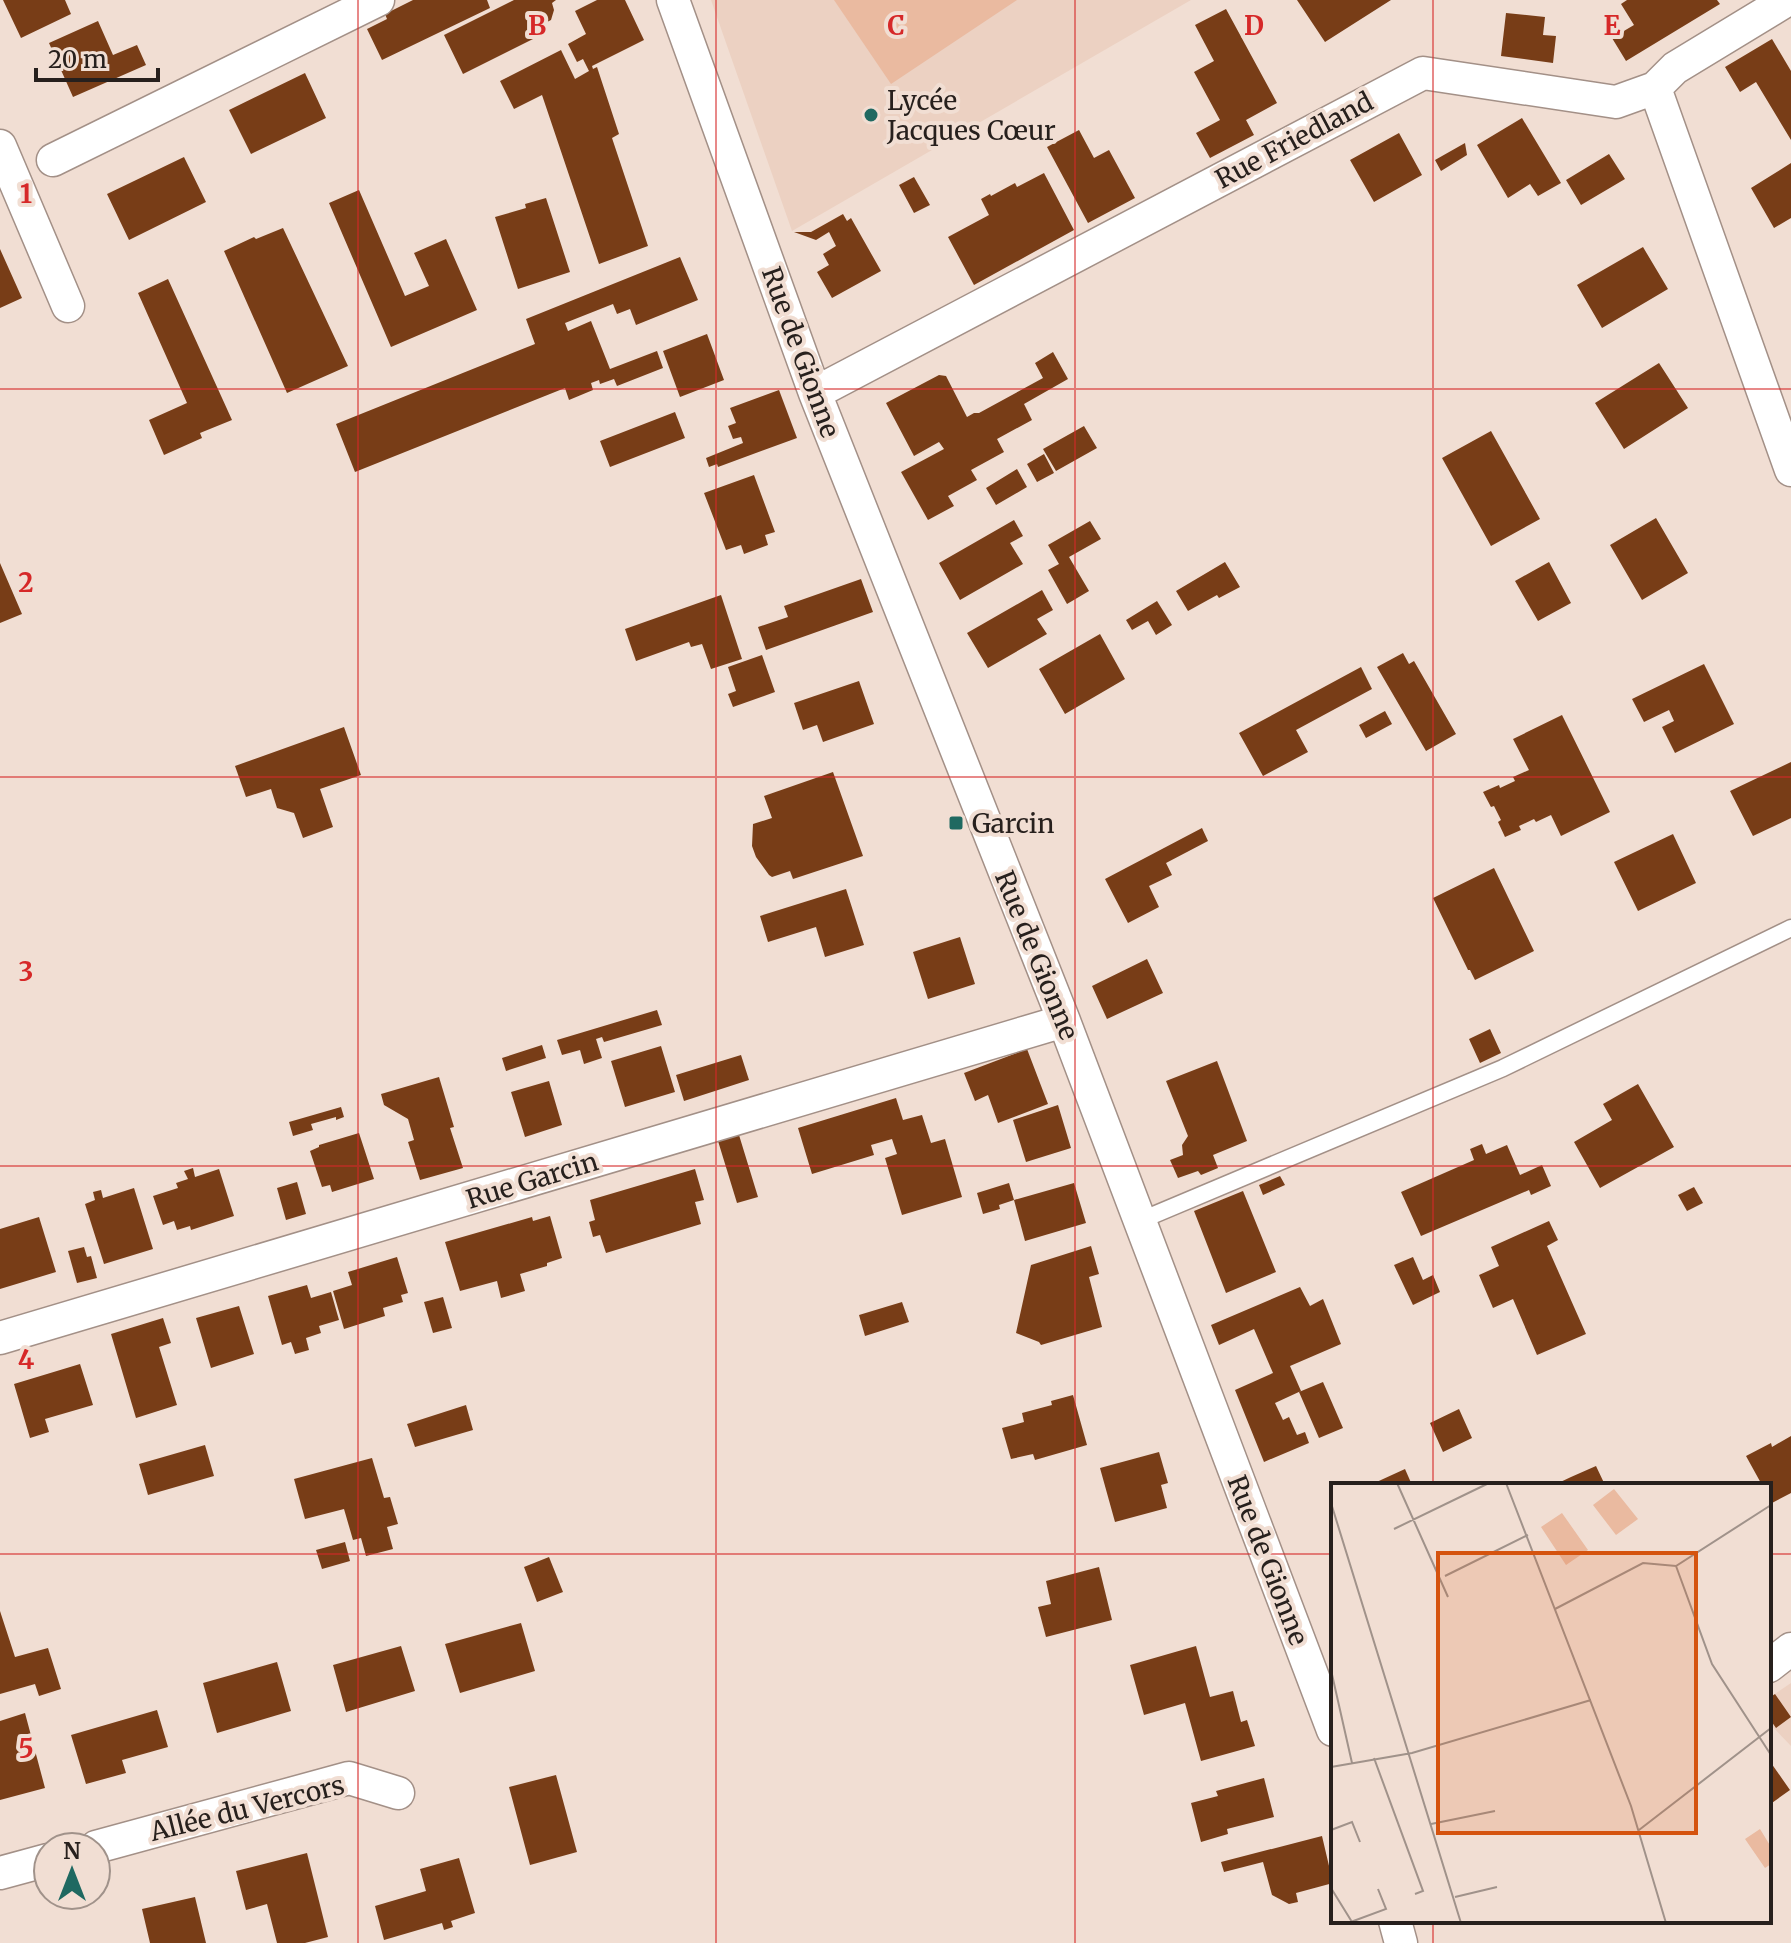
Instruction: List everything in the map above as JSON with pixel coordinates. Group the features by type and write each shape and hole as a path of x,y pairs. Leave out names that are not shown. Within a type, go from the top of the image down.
{"street":[{"path":"53,160 378,0"},
{"name":"Rue de Gionne","path":"673,0 815,393 1064,1021 1331,1725"},
{"name":"Rue Friedland","path":"815,393 1423,73 1616,102 1655,88 1675,68 1787,0"},
{"path":"1655,88 1791,470"},
{"path":"0,146 68,306"},
{"name":"Rue Garcin","path":"0,1338 1064,1021"},
{"path":"1771,1664 1791,1649"},
{"name":"Allée du Vercors","path":"112,1843 349,1778 398,1793"},
{"path":"0,1873 32,1864"},
{"path":"1396,1923 1401,1943"}],"lane":[{"path":"1139,1221 1503,1068 1791,928"}],"shaded area":[{"name":"Lycée Jacques Cœur","path":"711,0 1191,0 792,231"},
{"path":"834,0 1017,0 891,84"},
{"path":"1791,1683 1791,1746 1771,1725 1771,1697"}],"building":[{"path":"3,0 65,0 71,14 21,38"},
{"path":"413,0 487,0 490,8 382,60 367,29 387,19 385,14"},
{"path":"514,0 556,0 552,3 554,10 551,20 541,25 545,33 463,74 444,35"},
{"path":"597,0 625,0 644,40 592,66 593,69 597,67 619,134 612,138 648,246 599,264 542,95 514,109 500,81 561,50 575,79 589,71 583,59 577,62 568,44 586,34 575,11"},
{"path":"1297,0 1391,0 1325,42"},
{"path":"1627,0 1717,0 1720,4 1626,61 1612,38 1634,25 1621,4"},
{"path":"1226,9 1277,103 1246,120 1254,135 1210,158 1196,133 1220,120 1194,72 1214,61 1195,25"},
{"path":"1506,13 1545,17 1543,35 1556,36 1553,63 1501,56"},
{"path":"98,21 113,55 137,45 146,65 73,97 49,43"},
{"path":"1772,39 1791,71 1791,140 1756,82 1740,92 1725,67"},
{"path":"305,73 326,118 251,154 229,110"},
{"path":"1522,118 1561,183 1538,196 1530,184 1508,198 1477,145"},
{"path":"1079,130 1094,158 1109,150 1135,198 1088,223 1047,147"},
{"path":"1399,133 1422,175 1374,202 1350,160"},
{"path":"1465,143 1467,155 1441,171 1435,160"},
{"path":"1609,154 1625,179 1581,205 1566,180"},
{"path":"184,157 206,202 129,240 107,194"},
{"path":"1791,163 1791,218 1774,228 1751,188"},
{"path":"1044,173 1074,230 974,285 948,237 989,215 981,199 1015,183 1017,187"},
{"path":"914,177 930,205 914,213 899,185"},
{"path":"359,190 405,296 429,286 414,253 446,239 477,310 391,347 329,203"},
{"path":"546,198 570,272 518,289 495,217"},
{"path":"843,214 847,221 851,218 881,271 832,298 817,272 829,265 823,254 836,246 829,232 816,240 794,232 811,232"},
{"path":"283,228 348,366 287,393 224,251"},
{"path":"1643,247 1668,289 1602,328 1577,285"},
{"path":"0,249 22,298 0,308"},
{"path":"680,257 698,300 636,325 630,309 617,314 613,304 565,323 568,331 591,321 610,369 657,351 663,368 617,386 614,379 600,384 599,380 591,383 593,390 569,400 565,388 355,472 336,424 535,344 526,319"},
{"path":"168,279 232,420 200,433 202,438 164,455 149,420 187,403 138,293"},
{"path":"707,334 724,380 680,397 663,351"},
{"path":"1053,352 1068,379 1024,404 1032,420 997,439 1004,452 971,470 977,480 948,496 954,506 928,520 901,472 944,449 939,442 914,456 886,403 939,375 946,376 967,417 1043,378 1035,363"},
{"path":"1659,363 1688,408 1624,449 1595,403"},
{"path":"779,390 797,438 718,467 717,464 709,467 706,458 743,443 741,437 733,439 728,426 736,423 730,408"},
{"path":"675,412 685,438 610,467 600,441"},
{"path":"1084,426 1097,448 1056,471 1043,449"},
{"path":"1491,431 1540,519 1491,546 1442,458"},
{"path":"1044,454 1054,473 1037,482 1027,464"},
{"path":"1017,469 1027,487 996,505 986,488"},
{"path":"754,475 775,532 765,535 768,545 744,554 741,545 726,550 704,493"},
{"path":"1656,518 1688,573 1642,600 1610,545"},
{"path":"1014,520 1023,536 1010,543 1023,564 960,600 939,563"},
{"path":"1090,521 1101,539 1069,557 1089,591 1067,604 1048,570 1059,564 1048,545"},
{"path":"1225,562 1240,587 1188,611 1176,591"},
{"path":"1549,562 1571,603 1538,621 1515,581"},
{"path":"0,563 22,614 0,623"},
{"path":"861,579 873,612 766,650 758,627 788,617 784,606"},
{"path":"1042,590 1053,610 1037,619 1047,634 988,668 967,633"},
{"path":"721,595 742,659 711,669 702,644 691,647 689,642 636,661 625,629"},
{"path":"1157,601 1172,625 1156,635 1148,621 1132,630 1126,620"},
{"path":"1100,634 1125,679 1065,714 1039,669"},
{"path":"1403,653 1409,664 1414,661 1456,734 1426,751 1377,667"},
{"path":"762,655 775,692 733,707 728,694 736,691 728,667"},
{"path":"1704,664 1734,724 1675,753 1662,727 1674,721 1669,710 1644,722 1632,699"},
{"path":"1361,667 1372,689 1296,730 1308,752 1263,776 1239,733"},
{"path":"859,681 874,724 823,742 817,725 803,730 794,703"},
{"path":"1385,711 1392,724 1366,738 1359,725"},
{"path":"1562,715 1610,812 1561,836 1551,815 1519,826 1521,830 1505,837 1498,822 1501,820 1483,792 1515,781 1513,777 1529,770 1513,739"},
{"path":"344,727 361,775 320,789 333,827 303,838 294,813 277,808 271,789 246,797 235,766"},
{"path":"1791,762 1791,818 1753,836 1730,791"},
{"path":"833,772 863,856 793,879 790,871 772,877 756,857 752,846 753,824 772,818 764,796"},
{"path":"1202,828 1208,841 1166,863 1172,875 1149,886 1159,907 1128,923 1105,879"},
{"path":"1673,834 1696,883 1638,911 1614,862"},
{"path":"1494,868 1534,951 1475,980 1433,898"},
{"path":"846,889 864,945 825,957 816,927 768,942 760,916"},
{"path":"960,937 975,984 928,999 913,952"},
{"path":"1147,959 1163,993 1107,1019 1092,986"},
{"path":"657,1010 662,1025 604,1042 602,1037 596,1039 602,1058 584,1064 580,1050 562,1055 557,1040"},
{"path":"1490,1029 1501,1053 1480,1063 1469,1039"},
{"path":"542,1045 546,1058 506,1071 502,1058"},
{"path":"661,1046 675,1092 625,1107 611,1061"},
{"path":"1027,1049 1048,1104 998,1123 988,1095 975,1101 964,1073"},
{"path":"741,1055 749,1080 684,1101 676,1075"},
{"path":"1217,1061 1247,1141 1213,1155 1218,1168 1201,1175 1198,1171 1178,1178 1170,1160 1183,1155 1182,1145 1188,1136 1166,1081"},
{"path":"439,1077 463,1168 420,1180 408,1142 414,1140 408,1119 384,1105 381,1094"},
{"path":"549,1081 562,1125 525,1137 511,1092"},
{"path":"1638,1084 1674,1147 1600,1188 1574,1142 1612,1120 1603,1104"},
{"path":"896,1098 903,1120 922,1115 931,1143 945,1139 962,1197 902,1215 885,1158 897,1154 892,1139 871,1145 874,1155 812,1174 798,1128"},
{"path":"1058,1105 1071,1148 1026,1162 1013,1120"},
{"path":"341,1107 344,1117 311,1124 313,1130 293,1136 289,1122"},
{"path":"359,1133 374,1179 332,1192 330,1185 322,1187 310,1151 319,1145"},
{"path":"739,1135 758,1197 737,1203 718,1141"},
{"path":"1482,1144 1486,1154 1507,1145 1520,1175 1542,1165 1551,1186 1531,1195 1529,1190 1421,1236 1401,1192 1474,1160 1470,1149"},
{"path":"193,1168 195,1177 219,1169 234,1216 191,1230 190,1226 177,1230 174,1221 163,1225 153,1196 178,1188 176,1183 188,1179 184,1171"},
{"path":"695,1169 704,1200 695,1202 701,1224 606,1253 600,1235 593,1237 589,1222 595,1220 590,1200"},
{"path":"1280,1176 1285,1185 1263,1195 1259,1185"},
{"path":"297,1182 306,1214 286,1220 277,1188"},
{"path":"1009,1183 1014,1200 999,1205 1000,1209 983,1214 977,1193"},
{"path":"1074,1183 1086,1223 1025,1241 1014,1200"},
{"path":"1694,1187 1703,1203 1687,1211 1678,1195"},
{"path":"134,1188 153,1249 104,1264 85,1204 95,1200 93,1192 101,1190 103,1198"},
{"path":"1243,1191 1276,1272 1226,1293 1194,1211"},
{"path":"550,1216 562,1258 520,1274 525,1291 501,1298 497,1281 460,1291 445,1242 532,1217 533,1221"},
{"path":"39,1217 56,1272 0,1289 0,1229"},
{"path":"1549,1221 1558,1240 1547,1246 1586,1334 1537,1355 1513,1299 1493,1308 1479,1275 1499,1266 1491,1247"},
{"path":"1091,1246 1099,1274 1089,1277 1102,1327 1041,1345 1016,1333 1031,1265"},
{"path":"84,1247 87,1257 91,1256 97,1278 77,1283 68,1251"},
{"path":"397,1257 408,1293 401,1295 403,1302 383,1308 385,1316 344,1329 333,1291 352,1285 348,1272"},
{"path":"1413,1257 1423,1280 1433,1275 1440,1292 1413,1305 1394,1265"},
{"path":"307,1285 311,1298 331,1292 339,1320 319,1326 321,1333 306,1338 309,1350 295,1354 291,1342 282,1345 268,1296"},
{"path":"1300,1287 1310,1306 1323,1299 1341,1344 1290,1366 1301,1391 1275,1403 1283,1420 1289,1417 1297,1435 1305,1432 1309,1443 1264,1462 1235,1390 1273,1373 1254,1329 1219,1345 1211,1325"},
{"path":"443,1297 452,1328 433,1333 424,1302"},
{"path":"902,1302 909,1322 865,1336 859,1315"},
{"path":"239,1306 254,1354 211,1368 196,1318"},
{"path":"163,1318 171,1343 159,1347 177,1405 136,1418 111,1334"},
{"path":"80,1364 93,1405 45,1419 49,1432 30,1438 14,1384"},
{"path":"1323,1382 1343,1428 1319,1438 1299,1392"},
{"path":"1073,1395 1087,1445 1035,1460 1033,1454 1011,1459 1002,1428 1024,1422 1022,1413 1052,1405 1051,1401"},
{"path":"466,1405 473,1430 415,1447 407,1424"},
{"path":"1459,1409 1472,1438 1443,1452 1430,1423"},
{"path":"1791,1436 1791,1493 1772,1503 1771,1483 1761,1483 1746,1456 1771,1443 1772,1447"},
{"path":"205,1445 214,1476 148,1495 139,1464"},
{"path":"1159,1452 1168,1483 1161,1485 1167,1508 1115,1522 1100,1468"},
{"path":"372,1458 384,1498 390,1497 398,1524 387,1527 393,1549 366,1556 361,1538 353,1540 344,1509 305,1519 294,1479"},
{"path":"1596,1466 1604,1483 1558,1483"},
{"path":"1405,1469 1411,1483 1374,1483"},
{"path":"345,1542 350,1561 322,1569 316,1550"},
{"path":"549,1557 563,1592 537,1602 524,1567"},
{"path":"1099,1567 1112,1620 1046,1637 1038,1607 1051,1604 1046,1581"},
{"path":"0,1611 15,1657 48,1648 61,1689 39,1696 35,1684 0,1694"},
{"path":"521,1623 535,1671 460,1693 445,1644"},
{"path":"401,1646 415,1691 346,1712 333,1665"},
{"path":"1196,1646 1210,1697 1233,1691 1241,1722 1247,1720 1255,1746 1201,1761 1185,1703 1144,1715 1130,1665"},
{"path":"277,1662 291,1711 217,1733 203,1683"},
{"path":"1775,1694 1791,1717 1776,1728 1771,1721 1771,1697"},
{"path":"157,1710 168,1747 122,1760 126,1773 86,1784 71,1735"},
{"path":"25,1713 45,1788 0,1800 0,1721"},
{"path":"1771,1763 1790,1790 1771,1804"},
{"path":"556,1775 577,1852 530,1865 509,1787"},
{"path":"1264,1778 1274,1817 1227,1829 1228,1834 1201,1842 1191,1803 1218,1796 1216,1791"},
{"path":"1322,1836 1331,1884 1296,1893 1298,1902 1289,1904 1272,1895 1263,1862 1224,1872 1221,1862"},
{"path":"307,1853 328,1937 305,1943 277,1943 267,1904 246,1910 236,1871"},
{"path":"459,1858 475,1913 451,1921 453,1927 444,1930 442,1923 384,1940 375,1906 426,1891 420,1869"},
{"path":"195,1897 206,1943 150,1943 142,1909"}],"place":[{"name":"Lycée Jacques Cœur","path":"871,115"},
{"name":"Garcin","path":"956,823"}]}
